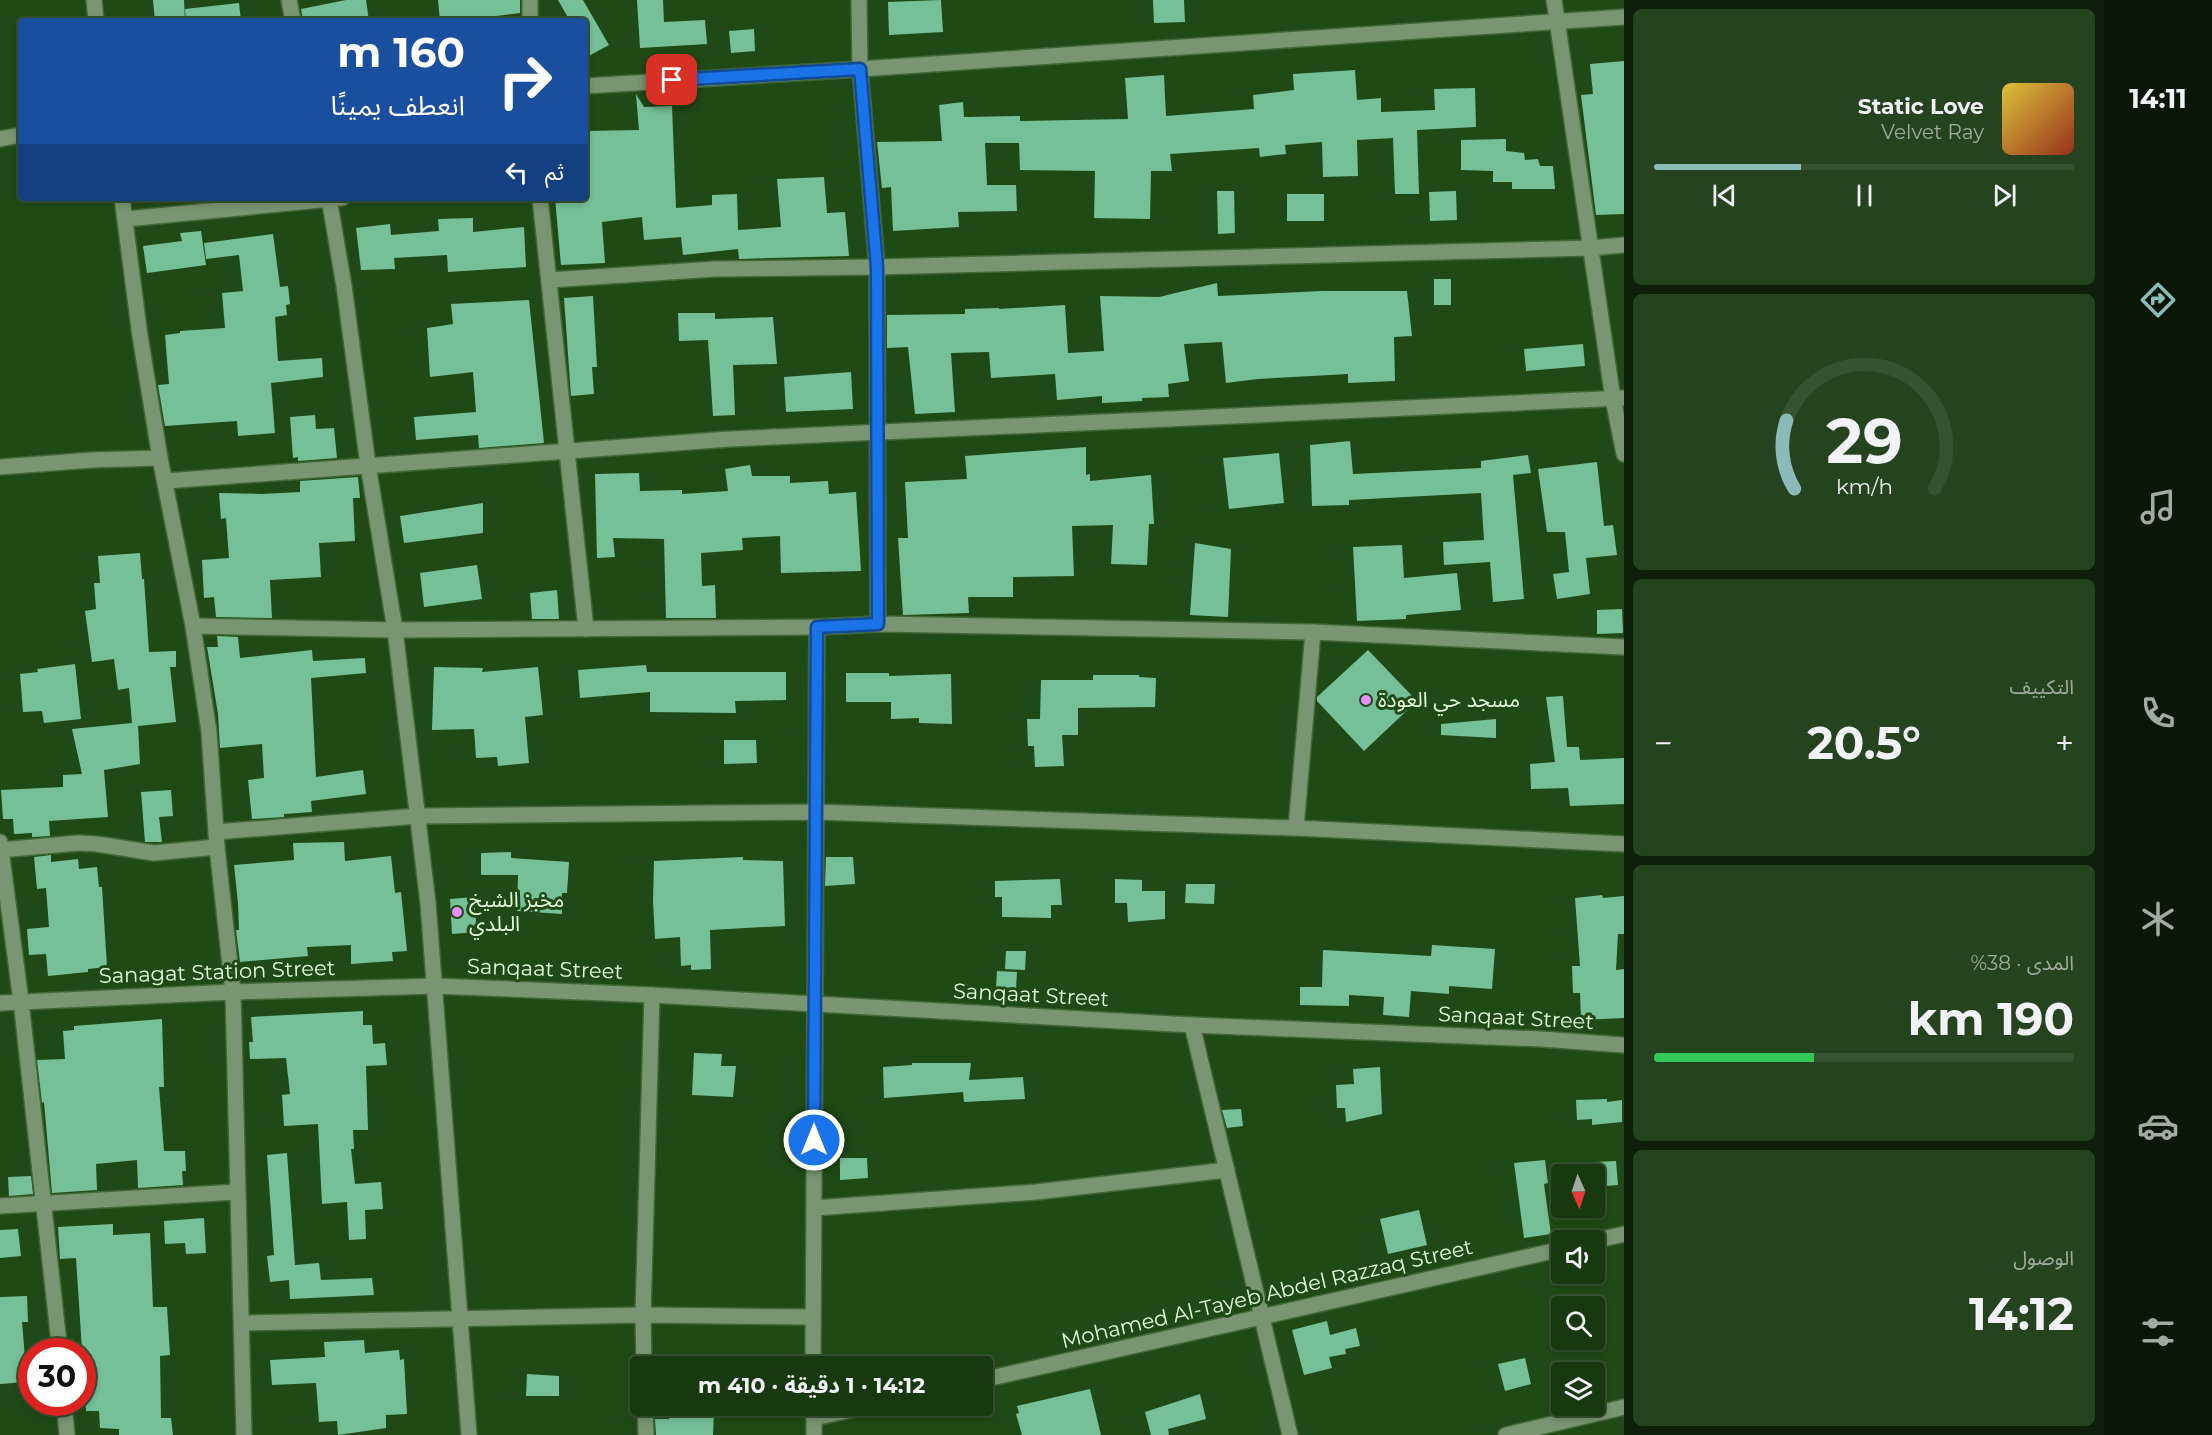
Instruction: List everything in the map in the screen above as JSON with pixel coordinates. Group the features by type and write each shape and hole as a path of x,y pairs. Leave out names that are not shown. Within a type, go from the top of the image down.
{"street":[{"path":"94,0 96,18"},
{"path":"289,0 292,18"},
{"path":"530,0 530,18"},
{"path":"859,0 860,69 877,267 878,624"},
{"path":"1554,0 1591,248 1618,399 1624,454"},
{"path":"588,86 1624,16"},
{"path":"0,139 18,136"},
{"path":"123,201 140,336 160,458 193,626 209,732 232,992 243,1323 244,1435"},
{"path":"126,219 303,201"},
{"path":"333,201 368,465 395,630 428,903 469,1435"},
{"path":"540,201 586,629"},
{"path":"549,280 715,269 877,267 1591,248 1624,245"},
{"path":"165,481 368,465 567,453 730,439 1618,399"},
{"path":"0,467 92,460 160,458"},
{"path":"193,626 395,630 817,627 878,624 1313,632 1624,647"},
{"path":"813,1356 817,627"},
{"path":"1296,828 1313,632"},
{"path":"0,850 78,843 154,853 217,840 418,816 817,812 1296,828 1624,844"},
{"path":"0,842 21,1001 58,1338"},
{"name":"Sanqaat Street","path":"435,986 652,995 1192,1025 1541,1039 1624,1045"},
{"name":"Sanagat Station Street","path":"0,1003 232,992 435,986"},
{"path":"644,1356 652,995"},
{"path":"1192,1025 1290,1435"},
{"path":"814,1208 1036,1192 1227,1170"},
{"path":"0,1206 237,1192"},
{"path":"1605,1238 1624,1234"},
{"name":"Mohamed Al-Tayeb Abdel Razzaq Street","path":"993,1378 1551,1251"},
{"path":"243,1323 643,1315 812,1317"},
{"path":"1506,1435 1624,1407"},
{"path":"65,1416 67,1435"},
{"path":"645,1416 646,1435"},
{"path":"814,1416 814,1435"}],"building":[{"path":"153,0 184,0 185,18 155,18"},
{"path":"346,0 366,0 369,18 302,18 301,9"},
{"path":"438,0 520,0 520,13 481,18 440,18"},
{"path":"558,0 583,0 609,45 588,56 588,18 568,18"},
{"path":"637,0 663,0 664,22 705,20 707,44 640,48"},
{"path":"941,0 943,32 889,35 888,2"},
{"path":"1153,0 1184,0 1185,22 1154,23"},
{"path":"239,3 241,18 186,18 185,9"},
{"path":"754,29 755,51 731,53 729,31"},
{"path":"1624,61 1624,214 1596,215 1581,95 1593,94 1590,64"},
{"path":"1355,70 1357,100 1381,98 1381,112 1435,110 1434,89 1475,88 1476,127 1417,130 1419,194 1395,194 1393,138 1357,140 1358,176 1323,177 1322,142 1285,145 1286,154 1260,157 1259,148 1170,154 1172,171 1151,171 1150,219 1094,218 1095,171 1020,170 1019,143 985,143 987,185 1016,185 1017,211 958,212 959,227 893,231 891,187 882,188 877,142 942,141 939,105 963,102 964,117 1020,116 1020,121 1128,119 1125,78 1164,75 1166,116 1254,109 1253,95 1294,90 1293,74"},
{"path":"636,94 644,107 672,106 676,208 712,205 712,195 737,194 738,230 781,227 777,179 824,177 827,213 845,212 849,256 739,259 738,249 683,255 681,237 644,240 642,217 602,222 605,263 561,265 555,201 588,201 588,131 639,130"},
{"path":"1506,139 1506,151 1524,153 1525,160 1538,159 1540,166 1553,166 1555,189 1512,189 1512,182 1493,182 1493,171 1461,170 1461,140"},
{"path":"1217,191 1234,191 1235,233 1218,234"},
{"path":"1456,191 1457,220 1430,221 1429,192"},
{"path":"1287,194 1324,194 1324,221 1287,221"},
{"path":"473,218 473,232 524,227 526,267 448,272 447,255 394,258 395,269 361,270 356,228 390,224 391,235 439,231 438,219"},
{"path":"201,231 206,265 147,273 143,246 182,241 180,233"},
{"path":"273,234 280,287 288,286 290,304 286,305 287,315 275,317 278,361 322,358 323,377 271,383 275,433 238,436 237,421 165,426 158,385 169,384 165,335 180,333 180,331 225,328 222,293 243,291 239,255 206,259 204,243"},
{"path":"1434,279 1451,279 1451,305 1434,305"},
{"path":"1217,283 1218,296 1322,291 1407,291 1412,336 1394,337 1395,381 1348,383 1348,374 1226,383 1222,342 1184,344 1189,381 1168,384 1169,397 1102,403 1102,396 1057,400 1055,374 991,378 989,352 951,353 955,412 915,414 908,347 887,348 887,315 965,314 965,309 1065,305 1068,353 1104,351 1100,296 1159,297"},
{"path":"593,296 597,367 592,367 594,394 571,396 564,298"},
{"path":"529,300 544,443 479,448 478,435 416,440 414,417 476,412 473,372 430,377 427,328 453,324 451,304"},
{"path":"678,313 715,313 715,319 773,317 777,364 733,365 735,415 713,416 708,340 679,341"},
{"path":"1583,344 1585,366 1526,371 1524,349"},
{"path":"851,372 853,409 786,412 784,377"},
{"path":"315,415 316,429 334,428 337,458 298,461 298,457 293,458 290,417"},
{"path":"1350,441 1353,474 1481,468 1481,461 1528,455 1531,473 1513,475 1524,599 1493,602 1490,562 1444,565 1443,542 1484,540 1481,493 1349,500 1349,505 1312,506 1310,445"},
{"path":"1086,447 1086,475 1090,474 1090,481 1151,475 1154,524 1149,524 1147,565 1111,564 1113,525 1072,526 1074,576 1013,577 1013,597 968,597 969,613 903,615 898,538 908,538 905,482 967,479 965,456"},
{"path":"1279,453 1284,503 1229,509 1223,458"},
{"path":"1597,462 1604,526 1613,525 1617,555 1586,558 1590,594 1557,599 1553,574 1569,572 1565,532 1547,532 1538,469"},
{"path":"750,465 752,476 790,476 790,483 828,481 829,494 856,492 861,571 781,573 780,536 742,538 743,550 701,553 702,586 715,585 716,618 666,618 664,539 613,538 615,557 597,558 595,474 639,473 640,491 682,490 682,494 728,491 725,469"},
{"path":"358,477 360,498 353,498 355,541 319,543 321,577 270,580 272,618 216,617 214,597 204,598 202,560 229,558 226,518 221,519 219,493 300,492 300,481"},
{"path":"483,503 483,533 404,543 400,516"},
{"path":"1195,543 1231,549 1228,617 1190,615"},
{"path":"1402,545 1404,578 1457,573 1461,610 1406,615 1406,619 1357,621 1353,547"},
{"path":"140,553 149,652 176,651 176,667 170,667 176,722 138,726 140,764 104,770 108,817 49,821 50,836 32,837 32,833 14,834 13,819 3,819 1,790 63,787 63,775 82,774 72,729 132,723 129,688 118,690 114,659 92,662 85,611 96,609 94,583 100,583 98,556"},
{"path":"477,565 482,599 424,607 420,573"},
{"path":"557,590 559,619 532,619 530,593"},
{"path":"1622,609 1623,633 1597,634 1597,610"},
{"path":"217,636 238,637 240,658 312,650 313,661 365,658 366,673 311,678 316,777 363,770 366,794 311,801 312,812 252,819 248,780 264,778 262,744 220,748 218,714 207,647 218,647"},
{"name":"مسجد حي العودة","path":"1368,650 1417,701 1364,751 1317,701 1317,697"},
{"path":"75,664 81,719 44,723 42,711 23,712 20,674 38,672 37,669"},
{"path":"646,665 647,672 786,672 786,700 735,701 736,713 650,712 650,692 580,698 578,670"},
{"path":"434,667 483,668 482,672 538,667 543,715 525,717 529,763 498,766 497,757 476,758 474,729 432,730"},
{"path":"846,673 889,673 889,676 951,674 952,724 919,723 919,718 891,719 891,702 846,702"},
{"path":"1093,675 1139,675 1139,677 1156,678 1155,707 1078,708 1078,735 1062,735 1064,766 1035,767 1034,746 1028,746 1027,719 1040,719 1041,680 1093,680"},
{"path":"1563,696 1567,747 1579,747 1580,760 1624,758 1624,804 1570,806 1568,788 1531,789 1530,764 1555,762 1546,697"},
{"path":"1496,719 1496,738 1441,735 1441,724"},
{"path":"724,740 756,740 757,763 724,764"},
{"path":"171,790 173,816 159,817 162,842 145,842 141,792"},
{"path":"344,842 345,861 391,856 395,893 401,892 407,951 392,952 393,961 351,964 351,945 307,947 308,956 240,962 236,930 239,930 234,865 294,860 293,843"},
{"path":"511,852 511,858 569,862 567,893 562,893 562,914 517,911 518,875 481,875 481,853"},
{"path":"51,855 51,862 78,859 79,869 97,867 99,887 102,887 107,967 88,969 88,972 48,976 46,954 29,955 27,929 49,927 46,888 37,889 34,857"},
{"path":"743,857 743,860 783,861 785,926 710,930 711,969 691,970 691,965 681,966 680,937 655,939 654,861"},
{"path":"826,857 853,857 855,884 825,886"},
{"path":"1060,879 1062,905 1051,905 1051,918 1002,917 1002,897 995,897 995,881"},
{"path":"1115,879 1142,880 1142,891 1165,891 1165,919 1128,922 1127,903 1115,903"},
{"path":"1186,884 1215,884 1214,904 1185,903"},
{"path":"1602,895 1603,898 1624,896 1624,934 1618,934 1616,970 1624,969 1624,1018 1581,1020 1580,993 1573,993 1572,966 1580,966 1575,898"},
{"path":"474,897 477,932 452,934 450,899"},
{"path":"1432,945 1495,949 1492,989 1449,986 1449,994 1411,991 1409,1017 1383,1015 1384,997 1349,995 1349,1006 1300,1005 1300,987 1322,987 1323,950 1431,956"},
{"path":"1006,951 1026,951 1025,970 1005,969"},
{"path":"997,971 1017,972 1016,990 996,990"},
{"path":"363,1011 363,1025 372,1025 373,1044 385,1043 387,1065 366,1066 368,1130 353,1130 354,1149 351,1149 355,1184 381,1182 383,1209 365,1210 366,1239 349,1240 347,1202 322,1204 318,1124 284,1126 282,1095 290,1094 286,1058 250,1059 249,1042 253,1042 251,1017"},
{"path":"162,1019 164,1087 159,1087 164,1151 185,1151 186,1171 182,1171 183,1185 138,1188 137,1160 96,1164 97,1190 52,1193 44,1102 42,1103 37,1060 65,1059 63,1031 74,1030 74,1026"},
{"path":"694,1053 722,1054 721,1066 736,1066 733,1097 692,1095"},
{"path":"912,1063 971,1063 969,1080 1023,1077 1025,1099 964,1102 963,1092 884,1098 883,1067 912,1065"},
{"path":"1380,1067 1382,1114 1346,1122 1345,1108 1337,1108 1336,1085 1354,1084 1353,1069"},
{"path":"1607,1099 1607,1102 1622,1100 1622,1122 1592,1125 1592,1119 1577,1120 1576,1100"},
{"path":"1241,1109 1243,1126 1227,1128 1222,1110"},
{"path":"287,1153 295,1265 319,1263 321,1280 372,1278 374,1295 290,1299 289,1280 270,1282 267,1256 274,1255 267,1155"},
{"path":"840,1158 867,1158 868,1178 840,1180"},
{"path":"1545,1160 1548,1183 1544,1184 1551,1234 1524,1238 1514,1163"},
{"path":"1616,1161 1618,1185 1605,1186 1605,1164 1594,1164 1594,1162"},
{"path":"31,1176 33,1194 9,1196 8,1177"},
{"path":"1419,1210 1427,1245 1388,1254 1380,1219"},
{"path":"204,1218 206,1253 186,1254 185,1243 165,1244 164,1221"},
{"path":"113,1224 113,1235 150,1233 153,1307 167,1307 170,1355 160,1356 161,1418 171,1418 173,1435 119,1435 119,1429 100,1428 99,1411 96,1411 96,1338 81,1338 76,1258 60,1259 58,1227"},
{"path":"18,1229 21,1256 0,1258 0,1230"},
{"path":"27,1296 28,1322 22,1322 23,1338 18,1338 18,1383 0,1384 0,1297"},
{"path":"1327,1321 1330,1335 1356,1328 1360,1346 1345,1349 1346,1354 1329,1357 1332,1368 1304,1375 1292,1330"},
{"path":"364,1340 365,1353 399,1350 400,1360 404,1359 407,1414 386,1415 386,1428 338,1435 337,1421 319,1422 316,1383 272,1385 270,1360 325,1357 324,1342"},
{"path":"1525,1358 1531,1384 1505,1391 1498,1364"},
{"path":"527,1374 559,1376 559,1396 526,1396"},
{"path":"1090,1389 1101,1435 1022,1435 1016,1414 1019,1413 1017,1406"},
{"path":"1200,1394 1206,1419 1168,1429 1169,1435 1151,1435 1145,1412"},
{"path":"669,1416 714,1416 713,1435 656,1435 655,1419 669,1419"}],"place":[{"name":"مسجد حي العودة","path":"1366,700"},
{"name":"مخبز الشيخ البلدي","path":"457,912"}],"route":[{"path":"672,80 860,69 877,267 878,624 817,627 814,1140"}]}
